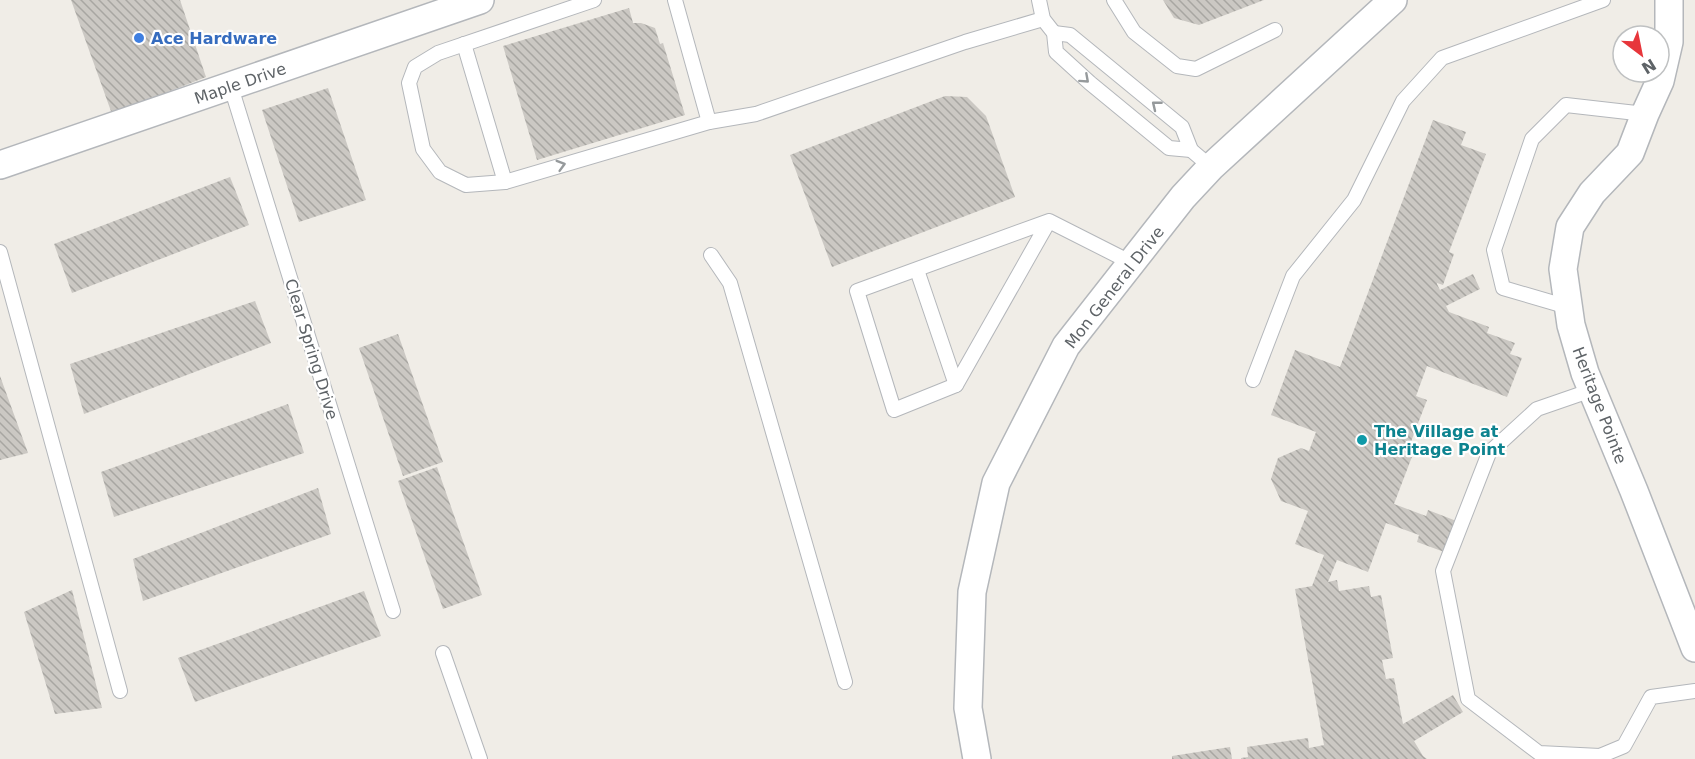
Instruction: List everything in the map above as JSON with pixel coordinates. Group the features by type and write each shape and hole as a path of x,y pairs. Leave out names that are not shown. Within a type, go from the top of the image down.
{"street":[{"name":"Maple Drive","path":"0,165 479,0"},
{"name":"Mon General Drive","path":"977,759 968,708 972,592 996,483 1066,346 1183,197 1211,167 1393,0"},
{"name":"Heritage Pointe","path":"1669,0 1669,42 1660,81 1630,153 1592,193 1570,227 1563,269 1571,325 1582,363 1695,648"}],"lane":[{"path":"594,0 438,53 415,67 409,83 423,149 440,172 466,185 505,182 709,122 756,114 965,42 1043,19"},
{"path":"675,0 709,122"},
{"path":"1039,0 1043,19 1054,33 1056,52 1169,148 1191,150"},
{"path":"1114,0 1134,32 1176,66 1196,69 1275,30"},
{"path":"1253,380 1293,276 1354,201 1403,101 1442,58 1603,0"},
{"path":"1054,33 1070,34 1182,127 1191,150 1211,167"},
{"path":"464,44 505,182"},
{"name":"Clear Spring Drive","path":"231,87 393,611"},
{"path":"1568,307 1503,288 1494,250 1532,139 1566,105 1645,114"},
{"path":"1049,221 956,385 894,410 857,291 1049,221 1132,262"},
{"path":"0,252 120,691"},
{"path":"711,255 730,283 845,682"},
{"path":"917,270 956,385"},
{"path":"1592,390 1537,409 1489,453 1443,571 1468,699 1539,753 1600,756 1624,753 1651,697 1695,691"},
{"path":"443,653 480,759"}],"building":[{"name":"Ace Hardware","path":"71,0 180,0 206,77 112,114"},
{"path":"1163,0 1264,0 1199,25 1174,18"},
{"path":"629,8 633,23 655,28 660,44 663,43 685,115 537,160 503,46"},
{"path":"328,88 366,200 299,222 262,110"},
{"path":"945,96 967,97 986,116 1015,197 832,267 790,155"},
{"name":"The Village at Heritage Point","path":"1433,120 1466,132 1461,145 1486,154 1449,252 1454,254 1443,285 1437,284 1440,290 1473,274 1480,289 1446,306 1449,312 1489,327 1487,333 1515,343 1510,354 1522,358 1507,397 1427,366 1416,396 1427,400 1407,452 1413,454 1394,504 1426,516 1428,510 1459,522 1447,553 1417,542 1419,535 1386,523 1368,572 1337,560 1328,582 1337,580 1339,591 1369,586 1371,597 1381,595 1393,658 1382,660 1386,679 1394,678 1403,724 1453,695 1463,712 1414,741 1427,759 1241,759 1248,757 1247,747 1308,738 1309,748 1324,745 1295,589 1312,586 1324,555 1295,544 1308,511 1281,501 1271,479 1278,458 1301,448 1309,451 1316,432 1271,415 1295,350 1340,367"},
{"path":"230,177 249,225 72,293 54,244"},
{"path":"255,301 271,343 84,414 70,364"},
{"path":"398,334 443,462 403,476 359,348"},
{"path":"0,376 28,453 0,460"},
{"path":"288,404 304,453 114,517 101,472"},
{"path":"437,467 482,595 443,609 398,481"},
{"path":"318,488 331,534 143,601 133,559"},
{"path":"72,590 102,708 55,714 24,612"},
{"path":"364,591 381,636 195,702 178,658"},
{"path":"1230,747 1232,759 1172,759 1172,756"}],"place":[{"name":"Ace Hardware","path":"139,38"},
{"name":"The Village at Heritage Point","path":"1362,440"}]}
